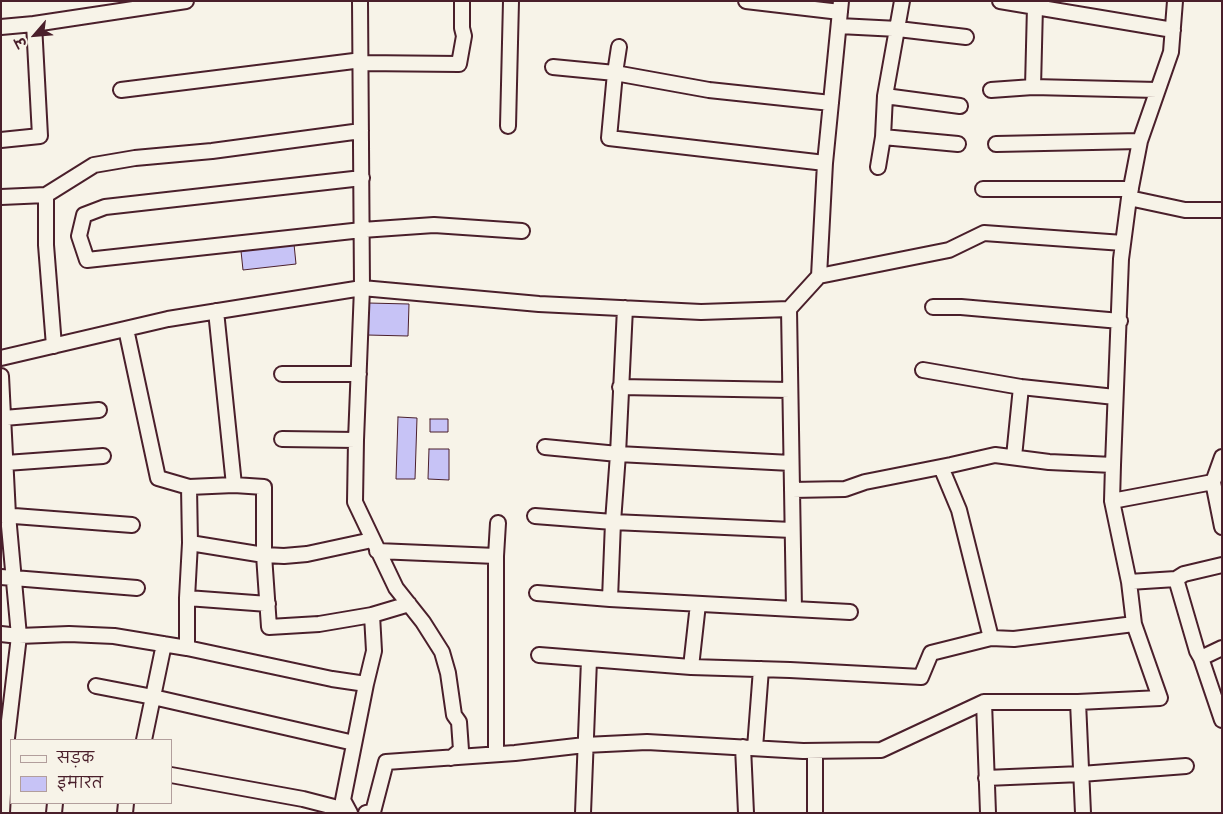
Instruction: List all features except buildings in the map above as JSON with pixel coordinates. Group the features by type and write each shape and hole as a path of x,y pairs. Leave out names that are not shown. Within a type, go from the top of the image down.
{"street":[{"path":"1,27 34,24 185,1"},
{"path":"360,1 362,288 355,502 374,546 396,588 423,622 442,652 448,673 454,715 459,722 461,750 451,758"},
{"path":"121,90 354,61 361,63 459,64 464,36 462,28 462,1"},
{"path":"508,126 511,1"},
{"path":"746,1 840,13 898,29 966,37"},
{"path":"878,167 883,137 886,96 902,1"},
{"path":"1000,1 1173,30"},
{"path":"366,813 373,812 386,762 451,758 584,745 648,742 815,751 881,750 984,702 1078,702 1160,698 1134,624 1129,582 1112,501 1121,260 1130,193 1140,141 1171,52 1175,1"},
{"path":"1033,87 1035,6"},
{"path":"819,276 824,163 840,13"},
{"path":"1,140 40,136 34,24"},
{"path":"619,46 609,138 824,163"},
{"path":"553,67 615,73 709,90 831,103"},
{"path":"991,90 1033,87 1157,90"},
{"path":"886,96 960,106"},
{"path":"1,197 46,195 94,165 135,158 212,151 361,130"},
{"path":"883,137 958,144"},
{"path":"996,144 1140,141"},
{"path":"362,178 105,207 84,215 79,236 87,260 362,230 434,225 522,231"},
{"path":"984,189 1130,193 1185,210 1222,210"},
{"path":"46,195 46,245 54,346"},
{"path":"794,609 789,309 819,276 949,250 984,233 1124,243"},
{"path":"1,358 168,319 362,288 539,304 701,312 789,309"},
{"path":"933,308 961,307 1120,321"},
{"path":"610,599 624,308"},
{"path":"216,312 234,485"},
{"path":"126,329 158,478 189,487 264,486 264,555 269,626 319,624 372,615 409,604"},
{"path":"923,370 1021,387 1115,397"},
{"path":"282,374 358,374"},
{"path":"1,376 6,463 7,577 18,636 7,686 6,755 2,813"},
{"path":"620,387 790,390"},
{"path":"1014,457 1021,387"},
{"path":"4,418 99,410"},
{"path":"282,439 356,440"},
{"path":"545,447 618,454 791,463"},
{"path":"792,490 845,489 865,482 995,455 1049,462 1113,465"},
{"path":"6,463 103,456"},
{"path":"1222,457 1213,482 1222,527"},
{"path":"941,467 959,510 991,638"},
{"path":"1112,501 1213,482"},
{"path":"187,648 190,543 189,487"},
{"path":"5,515 132,525"},
{"path":"535,516 613,522 792,530"},
{"path":"496,754 496,556 498,523"},
{"path":"190,543 264,555 284,556 374,546 496,556"},
{"path":"1129,582 1176,579 1184,574 1222,565"},
{"path":"7,577 137,588"},
{"path":"1176,579 1197,652 1201,658 1222,720"},
{"path":"536,593 610,599 850,612"},
{"path":"187,598 268,604"},
{"path":"691,668 698,604"},
{"path":"348,813 343,800 374,651 372,615"},
{"path":"539,655 691,668 761,669 921,677 931,653 991,638 1014,638 1134,624"},
{"path":"1,634 18,636 69,634 114,636 187,648 332,680 366,684"},
{"path":"144,739 164,644"},
{"path":"1201,658 1222,648"},
{"path":"583,813 584,745 589,660"},
{"path":"746,813 748,748 761,669"},
{"path":"96,686 153,697 354,743"},
{"path":"984,702 988,813"},
{"path":"1078,702 1083,813"},
{"path":"815,751 815,813"},
{"path":"986,778 1081,774 1186,766"},
{"path":"172,775 303,799 334,807 348,813"}]}
